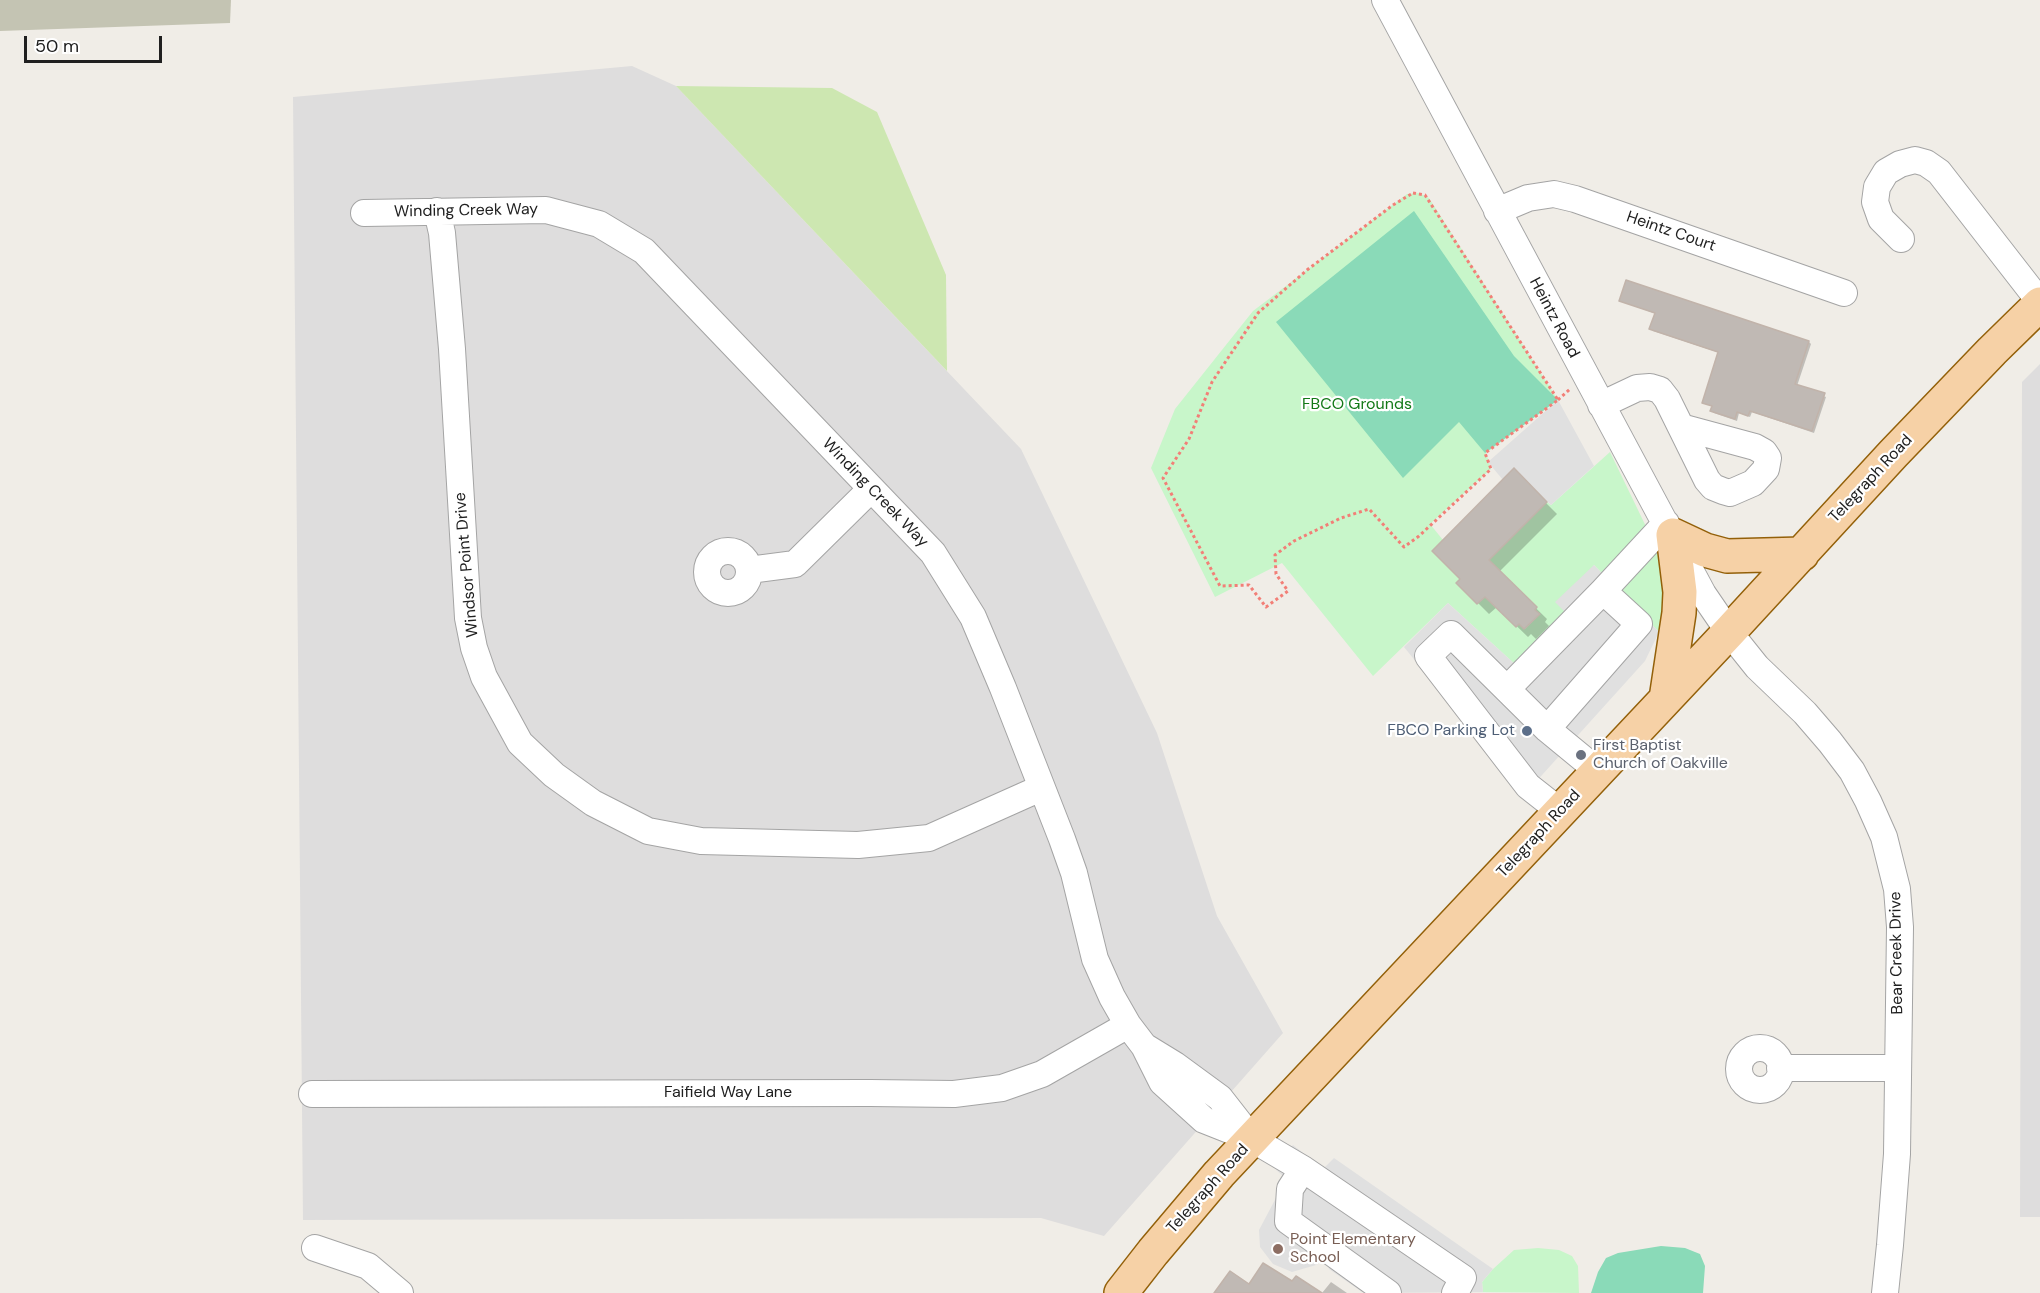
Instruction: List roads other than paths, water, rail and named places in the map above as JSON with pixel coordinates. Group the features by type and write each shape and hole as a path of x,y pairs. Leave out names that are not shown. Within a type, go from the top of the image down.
{"main road":[{"name":"Telegraph Road","path":"1121,1293 1179,1220 1252,1139 1561,812 1901,446 2040,303"},
{"path":"1669,529 1705,550 1727,556 1802,554"},
{"path":"1666,699 1680,592 1669,529"}],"street":[{"name":"Heintz Road","path":"1385,0 1703,594 1729,632"},
{"path":"1901,239 1881,219 1875,202 1877,187 1886,172 1900,164 1915,160 1939,172 2040,303"},
{"name":"Heintz Court","path":"1497,211 1528,198 1554,194 1575,199 1844,293"},
{"name":"Winding Creek Way","path":"364,213 546,210 599,224 644,251 933,553 973,617 1004,688 1074,873 1095,959 1112,997 1128,1025 1144,1046 1175,1065 1220,1098 1252,1139"},
{"name":"Windsor Point Drive","path":"437,211 442,233 452,349 468,618 474,648 484,677 520,743 554,775 593,803 648,831 702,841 858,845 929,838 1041,788"},
{"path":"1601,405 1637,388 1650,387 1660,390 1668,399 1681,427"},
{"path":"749,570 795,564 871,489"},
{"path":"1507,689 1603,591 1669,529"},
{"path":"1547,729 1639,624 1603,591"},
{"name":"Bear Creek Drive","path":"1729,632 1757,667 1805,712 1852,771 1884,837 1897,889 1899,918 1897,1154 1885,1293"},
{"path":"1561,812 1528,786 1428,656 1451,634 1547,729 1598,771"},
{"name":"Faifield Way Lane","path":"312,1094 954,1094 1002,1088 1042,1074 1128,1025"},
{"path":"1780,1068 1898,1068"},
{"path":"1252,1139 1303,1169 1463,1278 1455,1293"},
{"path":"1303,1169 1290,1189 1288,1221 1389,1293"},
{"path":"315,1248 368,1266 400,1293"}],"place":[{"name":"FBCO Parking Lot","path":"1527,731"},
{"name":"First Baptist Church of Oakville","path":"1581,755"},
{"name":"Point Elementary School","path":"1278,1249"}],"park label":[{"name":"FBCO Grounds","path":"1357,405"}]}
